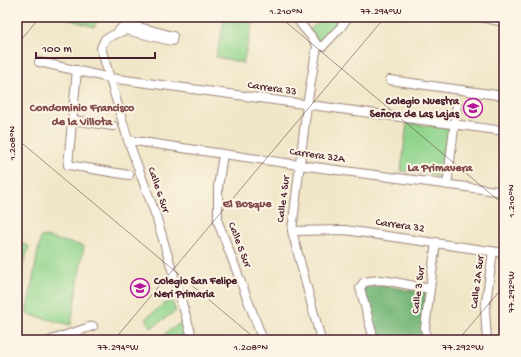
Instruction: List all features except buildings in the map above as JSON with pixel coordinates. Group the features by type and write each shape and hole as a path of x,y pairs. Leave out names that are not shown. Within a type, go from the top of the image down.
{"street":[{"path":"297,17 299,24 313,37 317,46 323,46 328,42 348,17"},
{"path":"480,17 503,20"},
{"path":"125,21 128,24 173,36 172,41 125,30 117,33 125,21"},
{"name":"Calle 6 Sur","path":"117,33 105,38 101,48 128,140 156,216 193,340"},
{"name":"Calle 4 Sur","path":"317,46 299,165 292,231 320,340"},
{"name":"Carrera 33","path":"39,62 110,78 504,131"},
{"path":"77,70 68,165 129,175"},
{"path":"390,80 504,96"},
{"path":"447,185 455,124 456,104"},
{"path":"73,120 113,126"},
{"name":"Carrera 32A","path":"128,140 299,165 504,192"},
{"name":"Calle 5 Sur","path":"223,154 218,187 218,222 263,340"},
{"name":"Carrera 32","path":"292,231 345,230 504,253"},
{"name":"Calle 3 Sur","path":"427,340 425,328 436,242"},
{"name":"Calle 2A Sur","path":"487,340 485,310 493,251"},
{"path":"374,340 360,288 364,282 379,280 430,289"},
{"path":"51,340 93,326"}],"green space":[{"path":"61,17 100,17 94,27"},
{"path":"225,17 235,17 253,22 243,63 216,57"},
{"path":"323,17 346,17 321,43 309,31"},
{"path":"407,123 452,129 446,177 401,171"},
{"path":"41,236 84,246 71,325 26,314"},
{"path":"17,242 29,246 17,285"},
{"path":"380,285 426,293 423,340 376,340 363,288"},
{"path":"171,299 176,311 151,328 146,318"},
{"path":"182,322 188,340 155,340"}],"place":[{"name":"Colegio Nuestra Señora de Las Lajas","path":"473,108"},
{"name":"Colegio San Felipe Neri Primaria","path":"140,288"}],"district":[{"name":"Condominio Francisco de la Villota","path":"82,116"},
{"name":"La Primavera","path":"440,169"},
{"name":"El Bosque","path":"247,205"}]}
